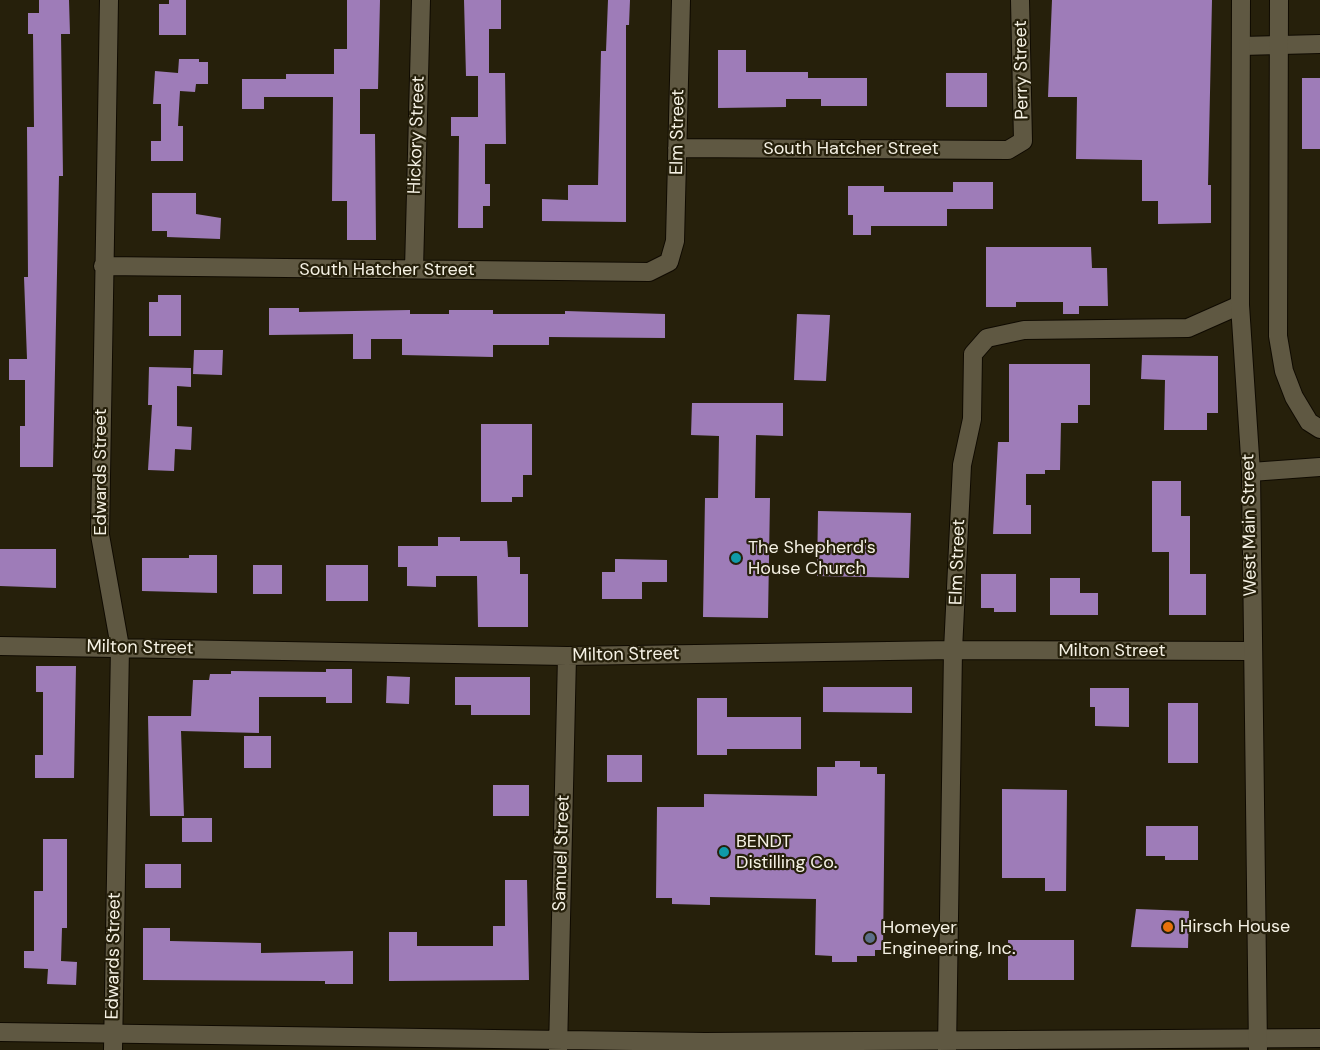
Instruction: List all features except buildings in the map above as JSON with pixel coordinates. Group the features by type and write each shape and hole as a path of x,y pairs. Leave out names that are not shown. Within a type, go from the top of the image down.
{"street":[{"name":"Edwards Street","path":"109,0 100,535 120,647 113,1043"},
{"name":"Hickory Street","path":"414,269 421,0"},
{"name":"Elm Street","path":"669,262 675,241 681,0"},
{"name":"Perry Street","path":"1020,0 1023,141"},
{"name":"West Main Street","path":"1241,0 1240,305 1251,472 1258,1044"},
{"path":"1279,0 1278,336 1284,371 1294,397 1315,426"},
{"path":"1241,46 1279,43 1320,44"},
{"name":"South Hatcher Street","path":"677,148 1008,150 1023,141"},
{"name":"South Hatcher Street","path":"103,266 649,272 669,262"},
{"name":"Elm Street","path":"947,1046 953,650 962,465 972,419 973,354 987,338 1024,330 1188,328 1240,305"},
{"path":"1251,472 1320,467"},
{"name":"Milton Street","path":"0,646 567,656 953,650 1252,651"},
{"name":"Samuel Street","path":"558,1046 567,656"},
{"path":"0,1032 113,1043 558,1046 1258,1044 1320,1038"}],"place":[{"name":"The Shepherd's House Church","path":"736,558"},
{"name":"BENDT Distilling Co.","path":"724,852"},
{"name":"Hirsch House","path":"1168,927"},
{"name":"Homeyer Engineering, Inc.","path":"870,938"}]}
